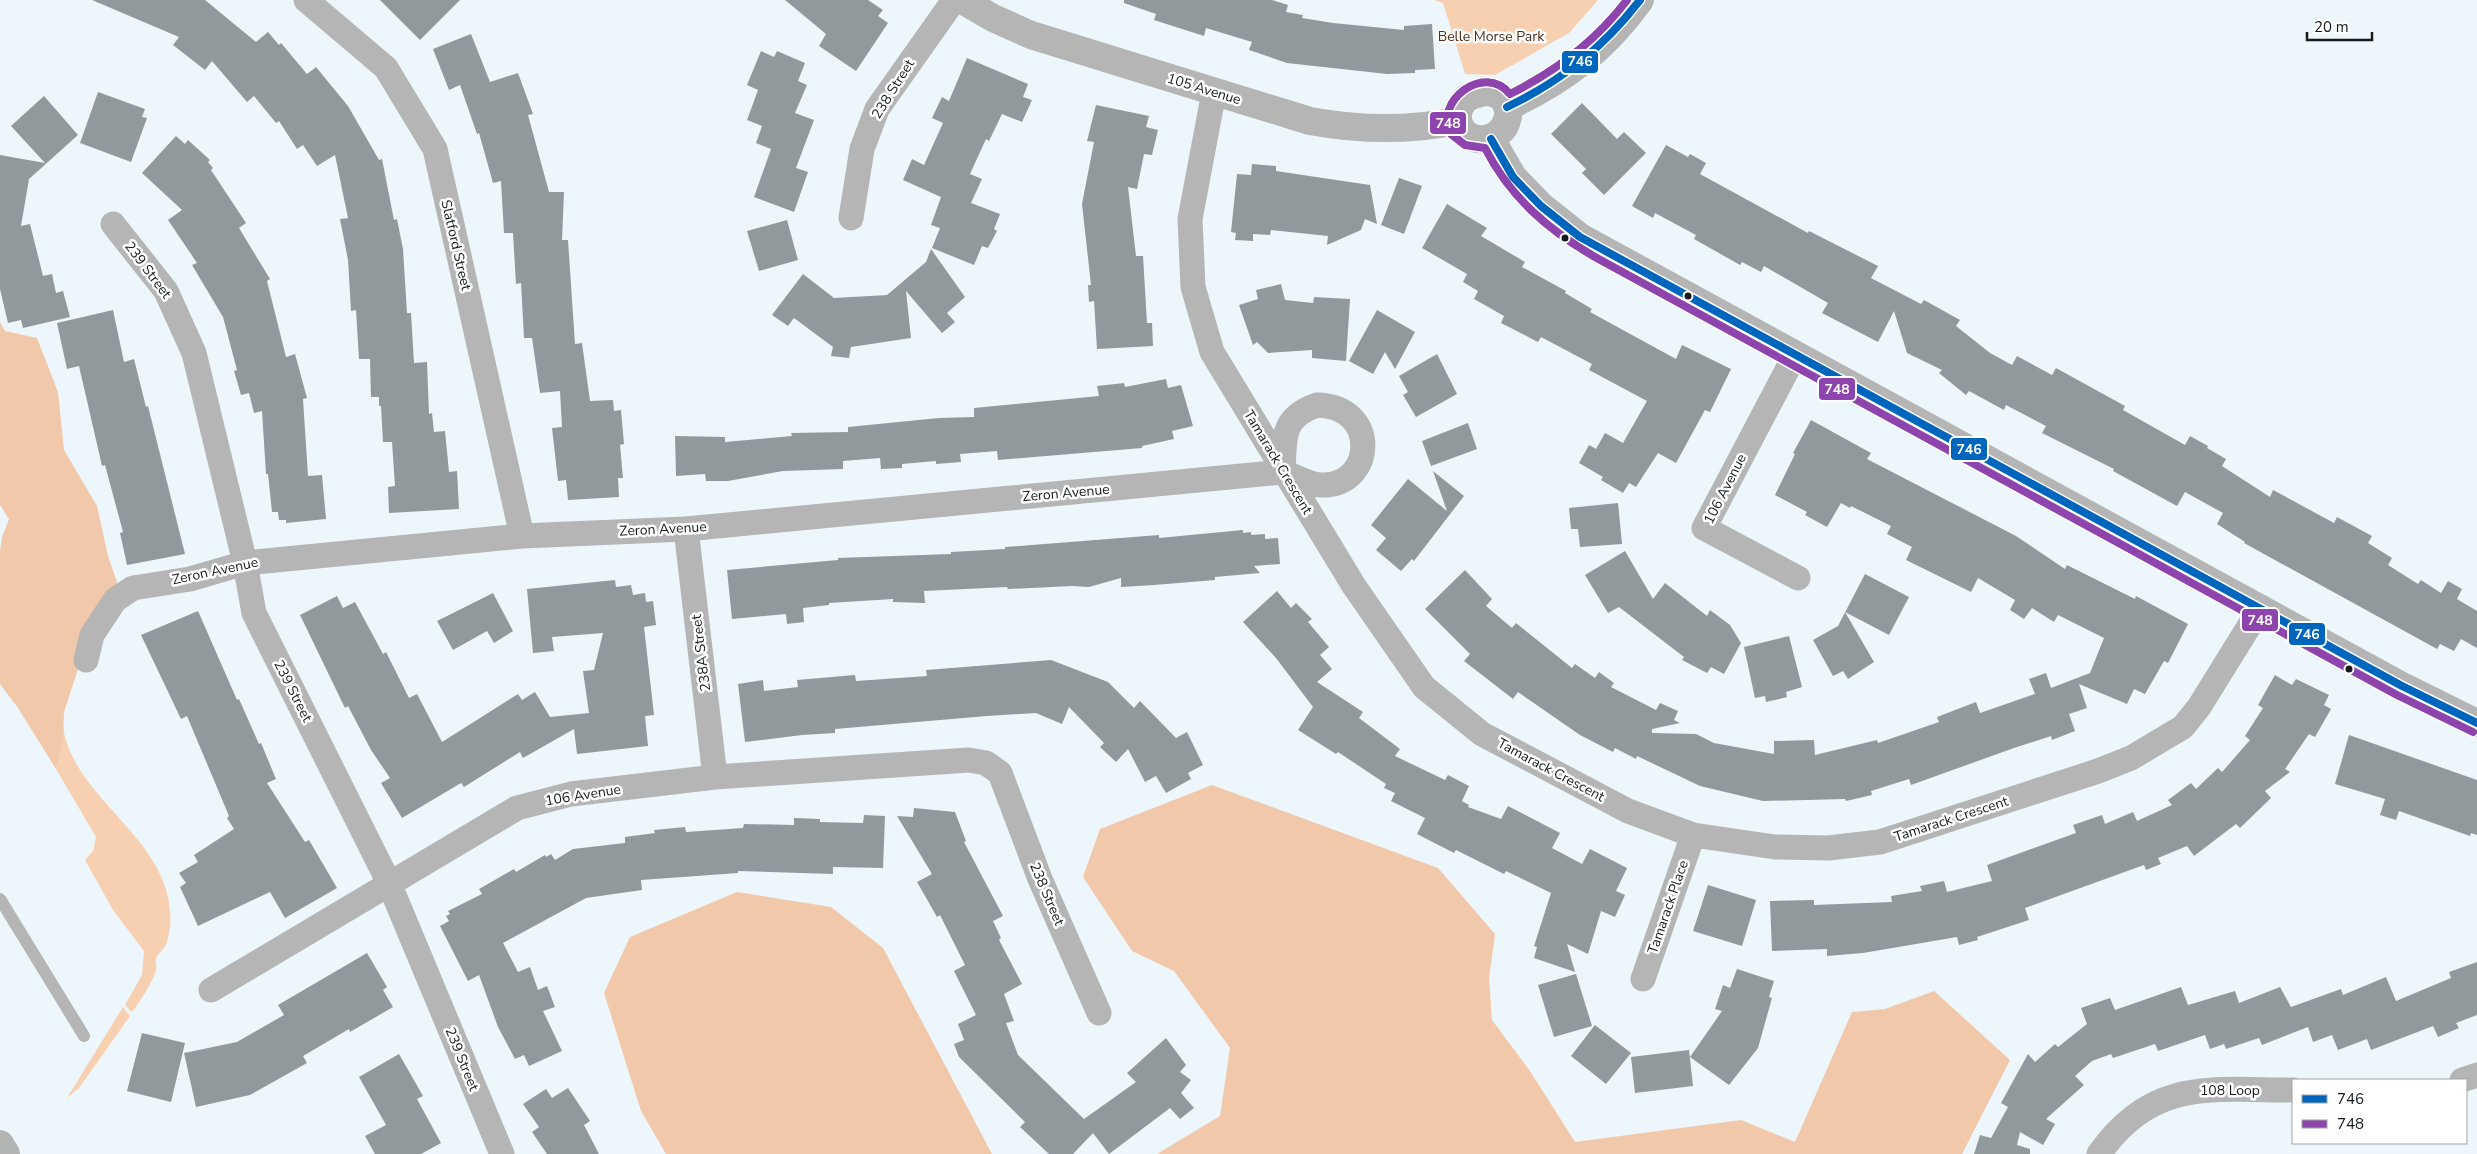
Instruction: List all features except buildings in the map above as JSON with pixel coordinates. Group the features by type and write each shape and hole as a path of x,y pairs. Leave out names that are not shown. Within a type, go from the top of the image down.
{"main road":[{"path":"0,1144 6,1154"}],"street":[{"name":"Slatford Street","path":"306,0 386,68 434,148 522,536"},
{"name":"238 Street","path":"851,218 862,149 877,109 954,0"},
{"name":"105 Avenue","path":"962,0 993,18 1031,35 1298,118 1348,127 1402,128 1432,126 1457,121"},
{"path":"1507,107 1544,90 1573,70 1609,37 1640,0"},
{"name":"Tamarack Crescent","path":"1214,92 1190,219 1193,287 1212,352 1354,586 1424,687 1482,734 1628,811 1693,835 1775,847 1828,848 1880,842 2123,762 2160,742 2183,727 2199,708 2261,607"},
{"path":"1493,92 1501,96 1507,107 1508,119 1505,125 1491,139 1470,137 1462,130 1457,121 1459,109 1464,100 1472,95 1493,92"},
{"path":"1491,139 1513,177 1541,206 1571,231 1795,355 2261,607 2402,686 2477,723"},
{"name":"239 Street","path":"113,224 166,291 194,353 245,562 254,613 389,883 502,1154"},
{"name":"106 Avenue","path":"1795,355 1704,528 1798,578"},
{"name":"Zeron Avenue","path":"86,660 92,635 116,600 133,588 190,579 245,562 522,536 686,529 1284,472"},
{"name":"238A Street","path":"686,529 715,777"},
{"name":"106 Avenue","path":"211,990 517,808 571,794 715,777 969,760 986,762 1000,773"},
{"name":"238 Street","path":"1000,773 1040,879 1099,1013"},
{"name":"Tamarack Place","path":"1644,979 1693,835"},
{"path":"2465,1079 2477,1075"},
{"name":"108 Loop","path":"2099,1154 2130,1118 2145,1107 2163,1098 2193,1090 2292,1090"}],"lane":[{"path":"0,899 84,1036"}],"green space":[{"name":"Belle Morse Park","path":"1434,0 1598,0 1569,33 1495,75 1465,74 1443,3"},
{"path":"63,728 72,755 86,779 143,847 158,871 168,898 170,928 167,942 157,957 156,970 152,981 132,1012 125,1005 142,975 144,951 113,910 85,860 93,851 96,837 56,769 63,743"},
{"path":"123,1007 130,1016 79,1088 67,1098"}],"shaded area":[{"path":"0,322 5,331 37,338 58,392 64,450 97,506 108,556 118,585 78,669 64,712 63,743 56,769 18,708 0,684 0,551 2,537 9,519 0,505"},
{"path":"1212,785 1438,868 1495,934 1489,978 1492,1020 1530,1071 1575,1142 1741,1120 1795,1142 1852,1012 1885,1009 1934,991 2010,1060 1962,1154 1157,1154 1220,1116 1230,1048 1174,971 1132,951 1083,877 1100,829"},
{"path":"737,892 831,907 883,948 992,1154 666,1154 641,1111 604,993 630,937"}],"transit line":[{"name":"748","path":"1627,0 1602,29 1574,54 1527,85 1510,94 1499,85 1487,82 1475,84 1464,90 1455,99 1449,110 1447,122 1451,134 1465,145 1485,148 1495,166 1518,197 1546,224 1595,257 2397,695 2473,732"},
{"name":"746","path":"1507,107 1545,86 1580,62 1611,33 1640,0"},
{"name":"746","path":"1491,139 1513,177 1541,206 1580,237 2402,686 2477,723"}]}
